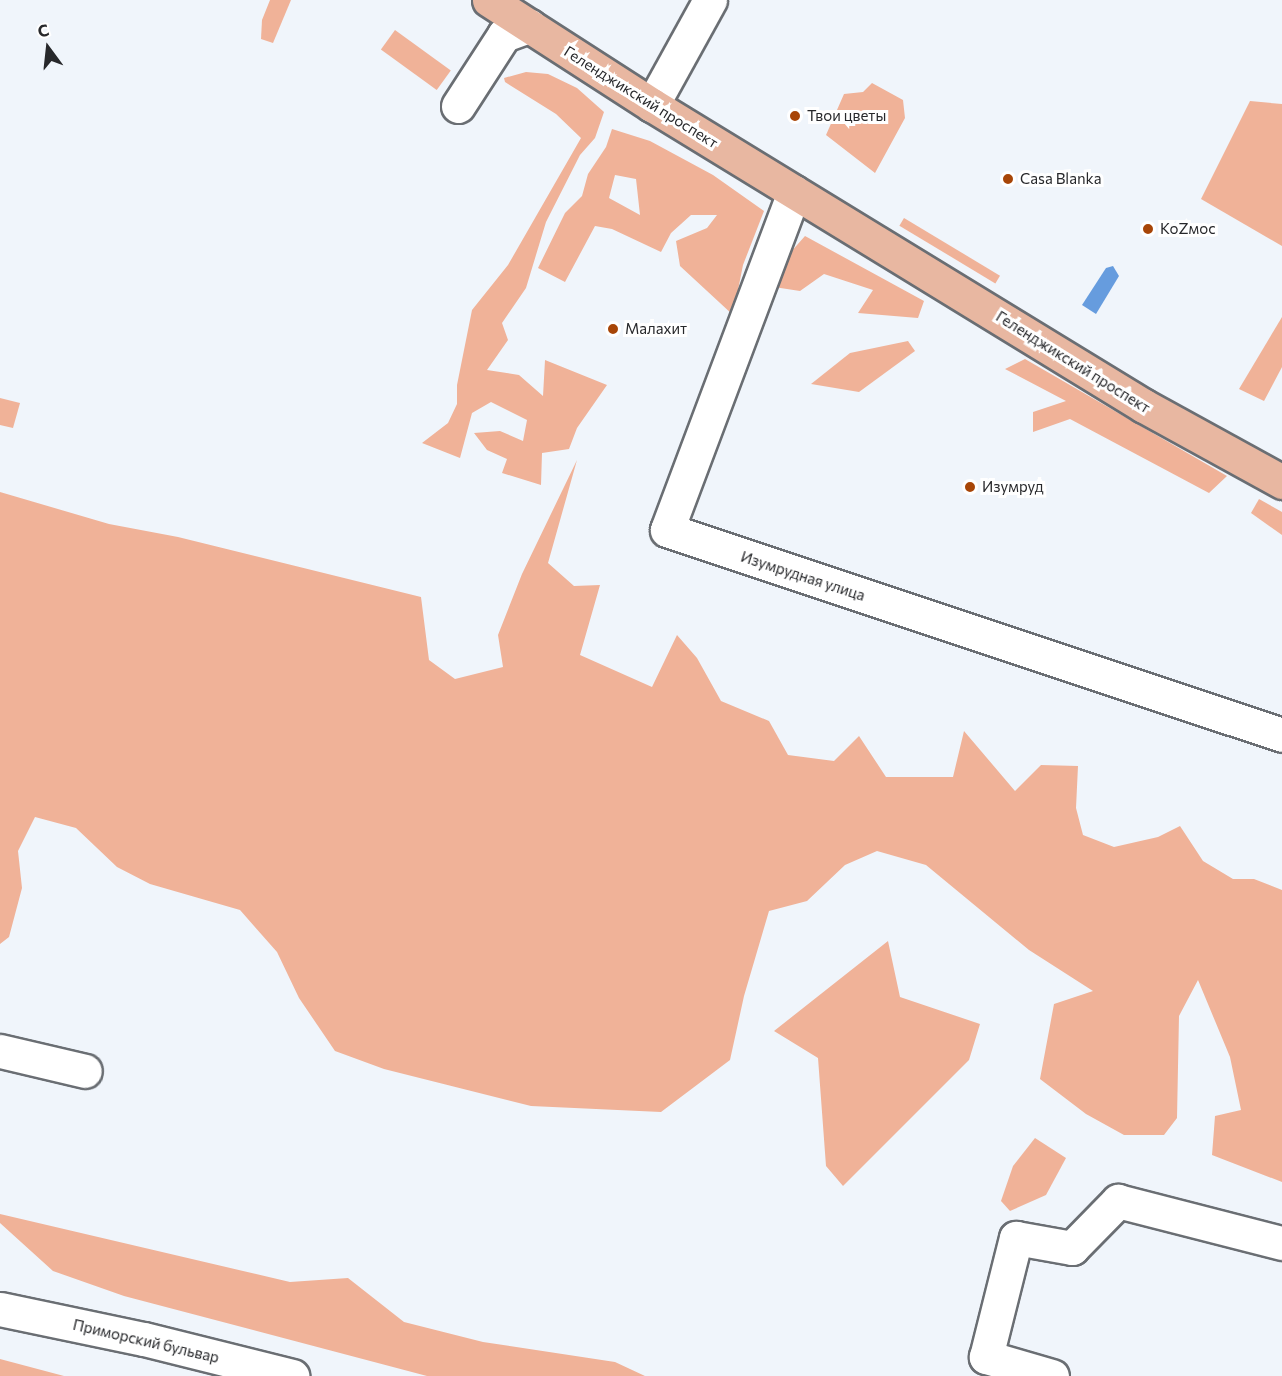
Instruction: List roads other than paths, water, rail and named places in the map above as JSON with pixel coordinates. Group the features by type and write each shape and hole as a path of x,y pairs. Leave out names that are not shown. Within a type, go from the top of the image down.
{"main road":[{"name":"Геленджикский проспект","path":"489,0 652,105 1143,406 1282,482"}],"street":[{"path":"652,105 710,0"},
{"path":"458,106 504,35 529,26"},
{"name":"Изумрудная улица","path":"794,192 667,530 1282,735"},
{"path":"0,1051 85,1071"},
{"path":"1052,1376 986,1357 1016,1238 1072,1248 1118,1201 1282,1243"},
{"name":"Приморский бульвар","path":"0,1309 144,1339 292,1376"}],"water":[{"path":"1113,266 1119,276 1096,314 1082,305 1106,268"}],"place":[{"name":"Твои цветы","path":"795,116"},
{"name":"Casa Blanka","path":"1008,179"},
{"name":"КоZмос","path":"1148,229"},
{"name":"Малахит","path":"613,329"},
{"name":"Изумруд","path":"970,487"}]}
